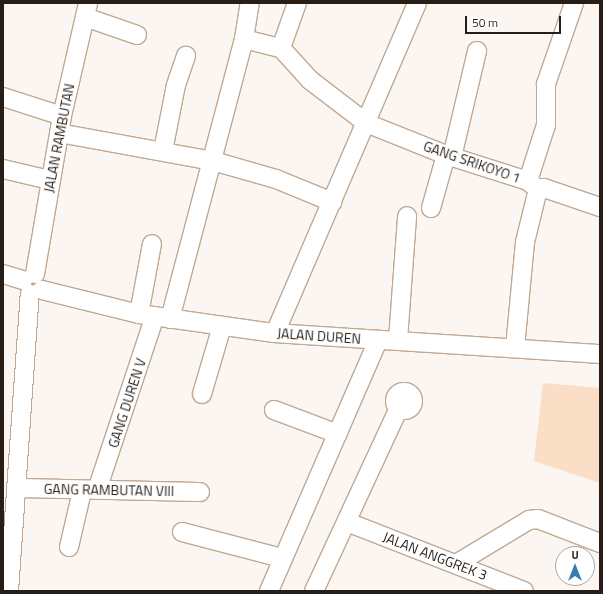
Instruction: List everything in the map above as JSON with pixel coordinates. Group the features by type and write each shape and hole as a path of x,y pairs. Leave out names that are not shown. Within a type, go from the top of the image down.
{"street":[{"path":"155,316 213,161 244,40 250,3"},
{"path":"244,40 281,48 297,3"},
{"path":"275,333 417,3"},
{"path":"515,348 525,242 533,185 546,126 546,84 574,3"},
{"path":"87,10 137,35"},
{"name":"JALAN RAMBUTAN","path":"8,579 19,488 33,284 60,125 87,10"},
{"name":"GANG SRIKOYO 1","path":"281,48 310,80 366,123 449,156 600,207"},
{"path":"431,208 449,156 477,51"},
{"path":"163,151 176,85 186,56"},
{"path":"3,97 60,125 163,151 213,161 276,179 332,202"},
{"path":"3,168 50,180"},
{"path":"398,340 407,216"},
{"path":"152,244 155,316"},
{"name":"JALAN DUREN","path":"3,274 33,284 155,316 222,326 275,333 600,354"},
{"name":"GANG DUREN V","path":"69,547 155,316"},
{"path":"202,394 222,326"},
{"path":"269,591 282,558 338,434 378,340"},
{"path":"314,591 399,408"},
{"path":"274,410 338,434"},
{"name":"GANG RAMBUTAN VIII","path":"19,488 200,492"},
{"path":"456,564 534,519 549,522 600,543"},
{"name":"JALAN ANGGREK 3","path":"347,522 524,591"},
{"path":"182,532 282,558"}],"shaded area":[{"path":"543,383 600,388 600,483 534,461"}]}
